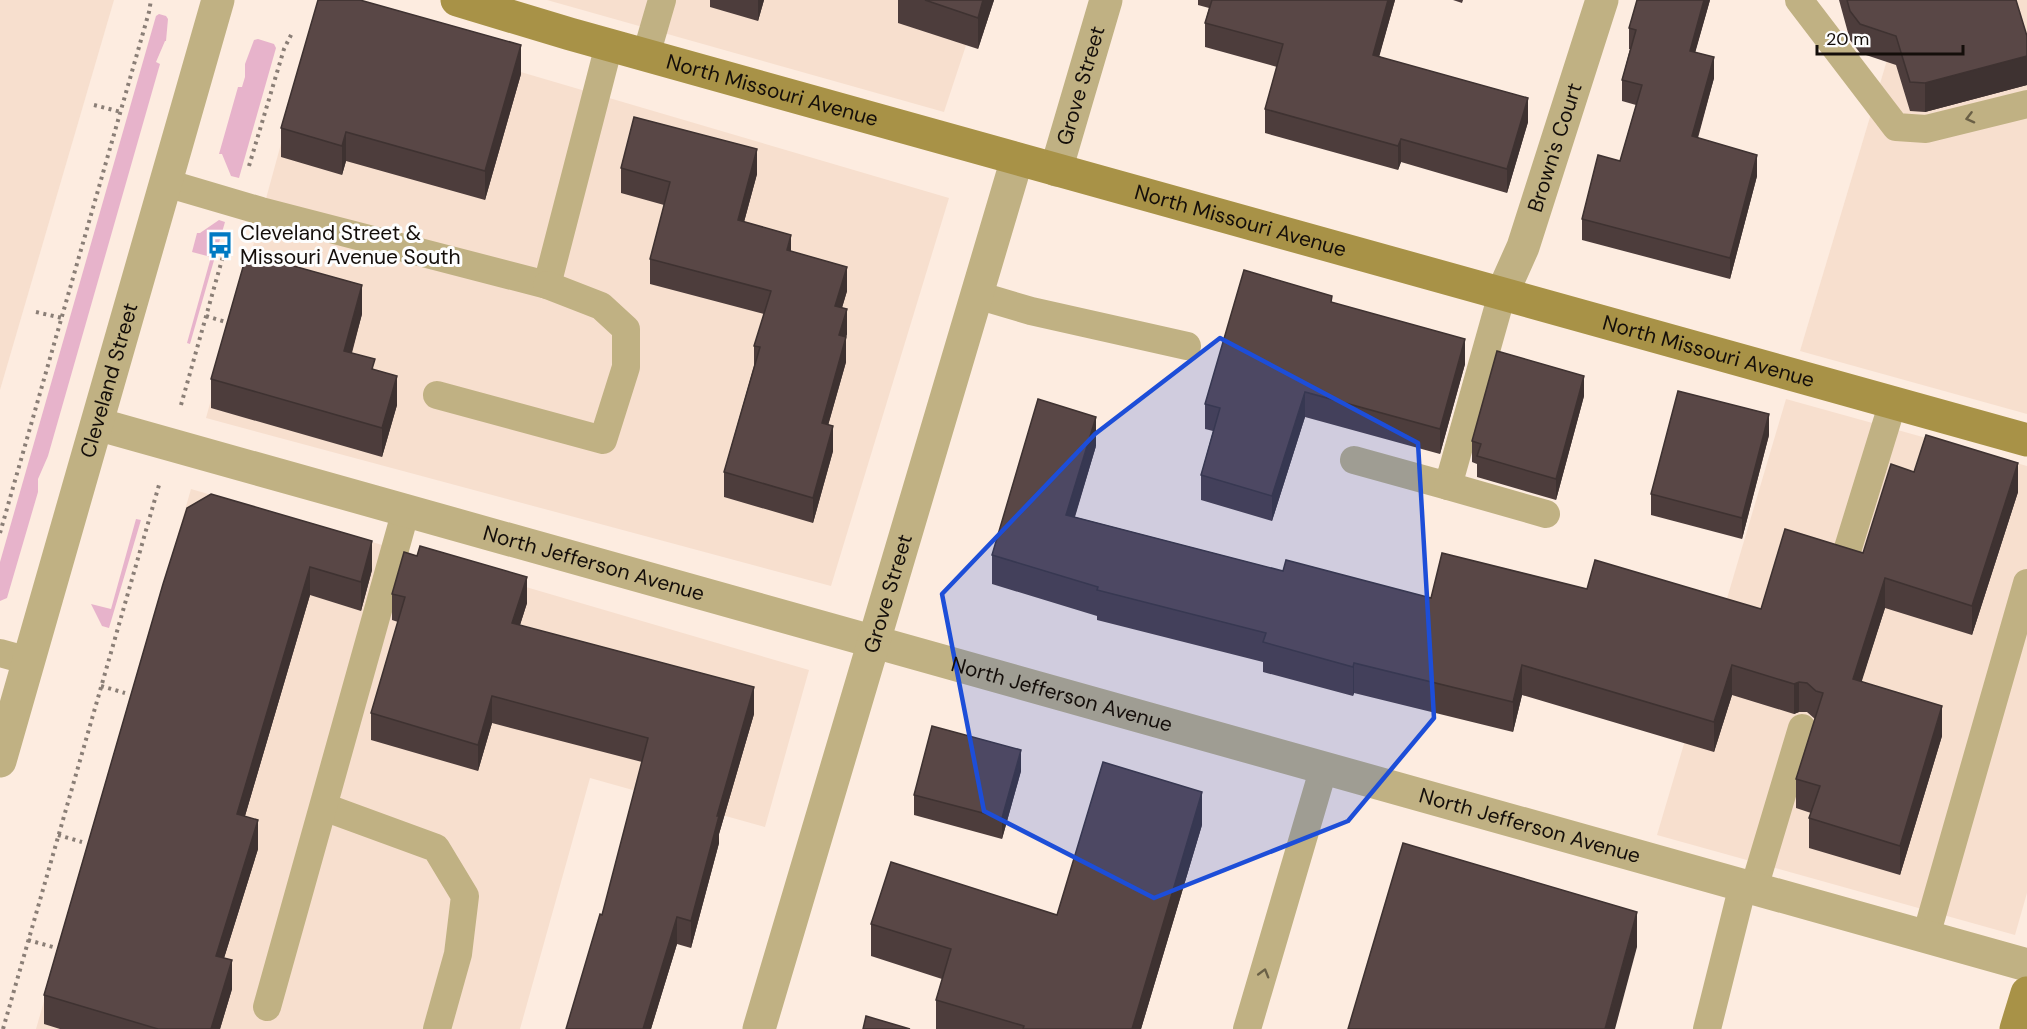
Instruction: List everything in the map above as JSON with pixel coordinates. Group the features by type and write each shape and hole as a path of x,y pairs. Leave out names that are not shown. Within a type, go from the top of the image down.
{"main road":[{"name":"North Missouri Avenue","path":"457,0 490,5 609,45 2027,440"},
{"path":"2016,1029 2027,993"}],"street":[{"name":"Cleveland Street","path":"0,761 14,657 97,424 218,0"},
{"name":"Grove Street","path":"1056,170 1106,0"},
{"name":"Brown's Court","path":"1502,294 1523,247 1602,0"},
{"name":"Grove Street","path":"759,1029 1017,159"},
{"name":"North Jefferson Avenue","path":"97,424 2027,964"}],"lane":[{"path":"646,55 662,0"},
{"path":"1799,0 1896,127 1926,129 2027,104"},
{"path":"547,285 609,45"},
{"path":"166,183 547,285 600,306 626,329 626,367 603,440 437,395"},
{"path":"1448,486 1502,294"},
{"path":"977,295 1031,311 1187,346"},
{"path":"1844,561 1893,402"},
{"path":"1354,460 1546,514"},
{"path":"267,1007 406,510"},
{"path":"1926,936 2027,583"},
{"path":"1707,1029 1748,886 1802,728"},
{"path":"1247,1029 1324,767"},
{"path":"324,807 436,848 465,896 458,954 437,1029"}],"path":[{"path":"0,533 150,12 151,0"},
{"path":"3,1029 238,204 284,49 293,31"},
{"path":"94,105 121,112"},
{"path":"36,312 62,318"},
{"path":"206,316 229,323"},
{"path":"101,686 125,693"},
{"path":"58,834 82,842"},
{"path":"28,940 53,947"}],"highlighted area":[{"path":"1220,338 1418,443 1434,718 1348,821 1154,898 984,811 942,594 1095,434"}],"shaded area":[{"path":"0,0 114,0 0,390"},
{"path":"547,0 981,0 944,112"},
{"path":"1905,0 2027,0 2027,414 1800,351"},
{"path":"317,12 949,198 831,586 206,418"},
{"path":"159,14 168,19 166,41 156,62 160,64 48,456 38,479 38,492 7,598 0,601 0,562 156,16"},
{"path":"254,40 274,44 276,48 239,178 231,176 222,154 219,154 238,87 242,87 245,77 245,64"},
{"path":"219,220 225,222 190,344 187,343 211,257 192,252 197,233"},
{"path":"1786,399 2027,466 2027,893 2015,935 1657,835"},
{"path":"191,489 809,670 765,827 590,778 520,1029 36,1029"},
{"path":"136,519 141,520 109,628 102,626 91,604 111,609"}],"building":[{"path":"318,0 360,0 521,45 485,171 346,132 342,146 281,128"},
{"path":"925,0 983,0 978,18"},
{"path":"1212,0 1388,0 1373,55 1528,98 1507,169 1401,139 1398,146 1265,109 1283,44 1205,23"},
{"path":"1637,0 1704,0 1690,51 1714,57 1692,136 1757,155 1730,258 1582,219 1598,155 1620,161 1642,85 1622,80 1636,30 1629,28"},
{"path":"1847,0 2016,0 2027,36 2027,56 1925,83 1910,82 1896,36 1860,24 1850,11"},
{"path":"634,117 757,149 738,220 791,235 787,250 847,267 835,306 847,309 839,335 846,337 822,423 833,426 813,498 724,472 760,347 754,346 771,291 650,259 670,182 621,168"},
{"path":"247,253 362,285 344,351 375,359 372,369 397,376 382,428 211,379"},
{"path":"1244,270 1332,296 1331,302 1465,339 1440,429 1305,392 1272,496 1201,475 1220,408 1205,404"},
{"path":"1497,351 1584,376 1556,479 1477,456 1481,444 1472,441"},
{"path":"1678,391 1769,414 1742,518 1651,494"},
{"path":"1038,399 1096,417 1066,515 1283,571 1286,560 1431,598 1442,553 1587,589 1595,560 1761,609 1785,529 1863,553 1891,464 1914,472 1926,435 2018,463 1972,606 1885,578 1853,679 1942,706 1900,846 1809,818 1820,786 1796,779 1823,693 1816,691 1807,683 1794,684 1732,665 1714,722 1522,665 1513,702 1354,663 1353,667 1263,642 1266,633 1097,590 1098,587 992,555"},
{"path":"211,494 372,541 361,582 310,567 237,814 258,820 216,956 232,960 211,1029 158,1029 44,995 187,508"},
{"path":"420,546 527,577 512,623 754,687 717,816 719,816 691,921 677,917 643,1029 566,1029 600,914 602,915 648,738 492,696 478,745 371,713 405,597 392,594 404,552 417,556"},
{"path":"932,726 1021,750 1002,818 914,795"},
{"path":"1103,762 1202,792 1132,1029 1023,1029 1024,1026 936,1000 951,949 871,924 891,862 1057,915"},
{"path":"1403,843 1637,912 1605,1029 1348,1029"},
{"path":"866,1016 910,1029 863,1029"}],"place":[{"name":"Cleveland Street & Missouri Avenue South","path":"220,245"}]}
